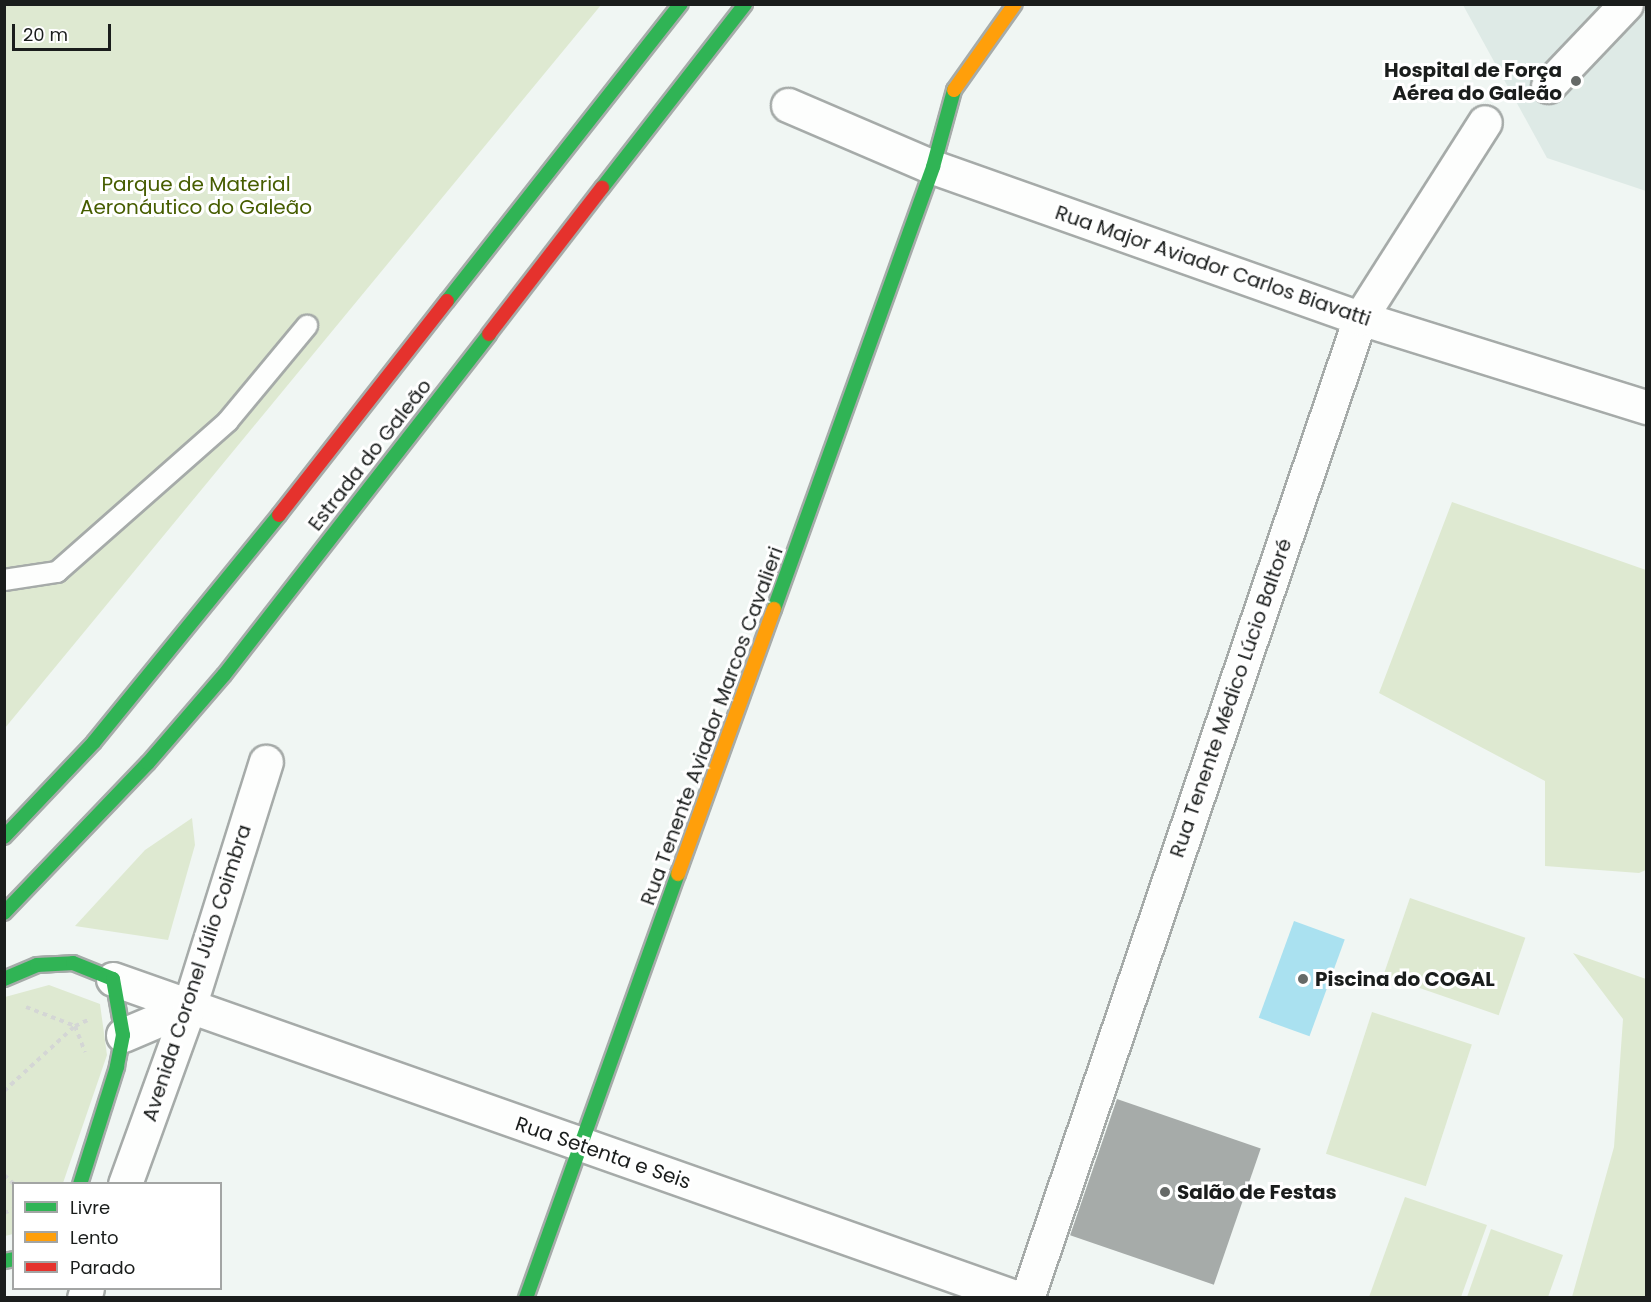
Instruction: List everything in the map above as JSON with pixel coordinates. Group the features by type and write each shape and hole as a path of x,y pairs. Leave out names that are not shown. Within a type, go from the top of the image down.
{"main road":[{"name":"Estrada do Galeão","path":"4,837 94,742 186,633 681,4"},
{"name":"Estrada do Galeão","path":"4,913 148,763 224,675 745,4"},
{"name":"Rua Tenente Aviador Marcos Cavalieri","path":"526,1298 933,168 953,92 1005,13 1015,4"},
{"path":"4,980 37,965 73,963 119,1006 117,1067 81,1182"}],"street":[{"path":"1548,86 1626,4"},
{"name":"Rua Major Aviador Carlos Biavatti","path":"788,105 933,168 1360,318 1647,407"},
{"name":"Rua Tenente Médico Lúcio Baltoré","path":"1027,1298 1360,318 1485,122"},
{"name":"Avenida Coronel Júlio Coimbra","path":"126,1182 189,1007 266,762"},
{"path":"119,1006 189,1007"},
{"name":"Rua Setenta e Seis","path":"119,1006 189,1007 1018,1298"}],"lane":[{"path":"4,580 57,572 228,422 307,326"}],"path":[{"path":"23,1006 75,1026 86,1056"},
{"path":"4,1091 75,1026 119,1006"}],"shaded area":[{"name":"Hospital de Força Aérea do Galeão","path":"1463,5 1646,5 1646,191 1547,158"}],"green space":[{"name":"Parque de Material Aeronáutico do Galeão","path":"4,5 601,5 5,728 4,728"},
{"path":"1452,502 1646,570 1646,870 1639,873 1545,866 1545,781 1379,693"},
{"path":"192,818 195,845 168,940 75,926 145,850"},
{"path":"1410,898 1525,938 1499,1015 1383,976"},
{"path":"1573,953 1646,979 1646,1297 1572,1297 1614,1147 1623,1019"},
{"path":"49,985 100,1004 107,1055 63,1182 12,1182 12,1234 5,1236 5,997"},
{"path":"1372,1012 1472,1044 1426,1186 1326,1154"},
{"path":"1405,1197 1487,1225 1461,1297 1369,1297"},
{"path":"1491,1229 1563,1255 1548,1297 1467,1297"}],"water":[{"name":"Piscina do COGAL","path":"1294,921 1345,939 1310,1036 1259,1018"}],"building":[{"name":"Salão de Festas","path":"1117,1099 1261,1148 1214,1285 1070,1235"}],"traffic: fast":[{"path":"447,301 681,4"},
{"path":"602,188 745,4"},
{"path":"774,609 933,167 954,90"},
{"path":"4,913 148,763 224,675 489,334"},
{"path":"4,837 94,742 279,515"},
{"path":"526,1298 678,874"},
{"path":"4,979 37,965 73,963 113,979 123,1035 117,1067 81,1182"},
{"path":"4,1261 12,1259"}],"traffic: slow":[{"path":"954,90 1015,4"},
{"path":"678,874 774,609"}],"traffic: jam":[{"path":"489,334 602,188"},
{"path":"279,515 447,301"}],"place":[{"name":"Hospital de Força Aérea do Galeão","path":"1576,81"},
{"name":"Piscina do COGAL","path":"1303,979"},
{"name":"Salão de Festas","path":"1165,1192"}]}
